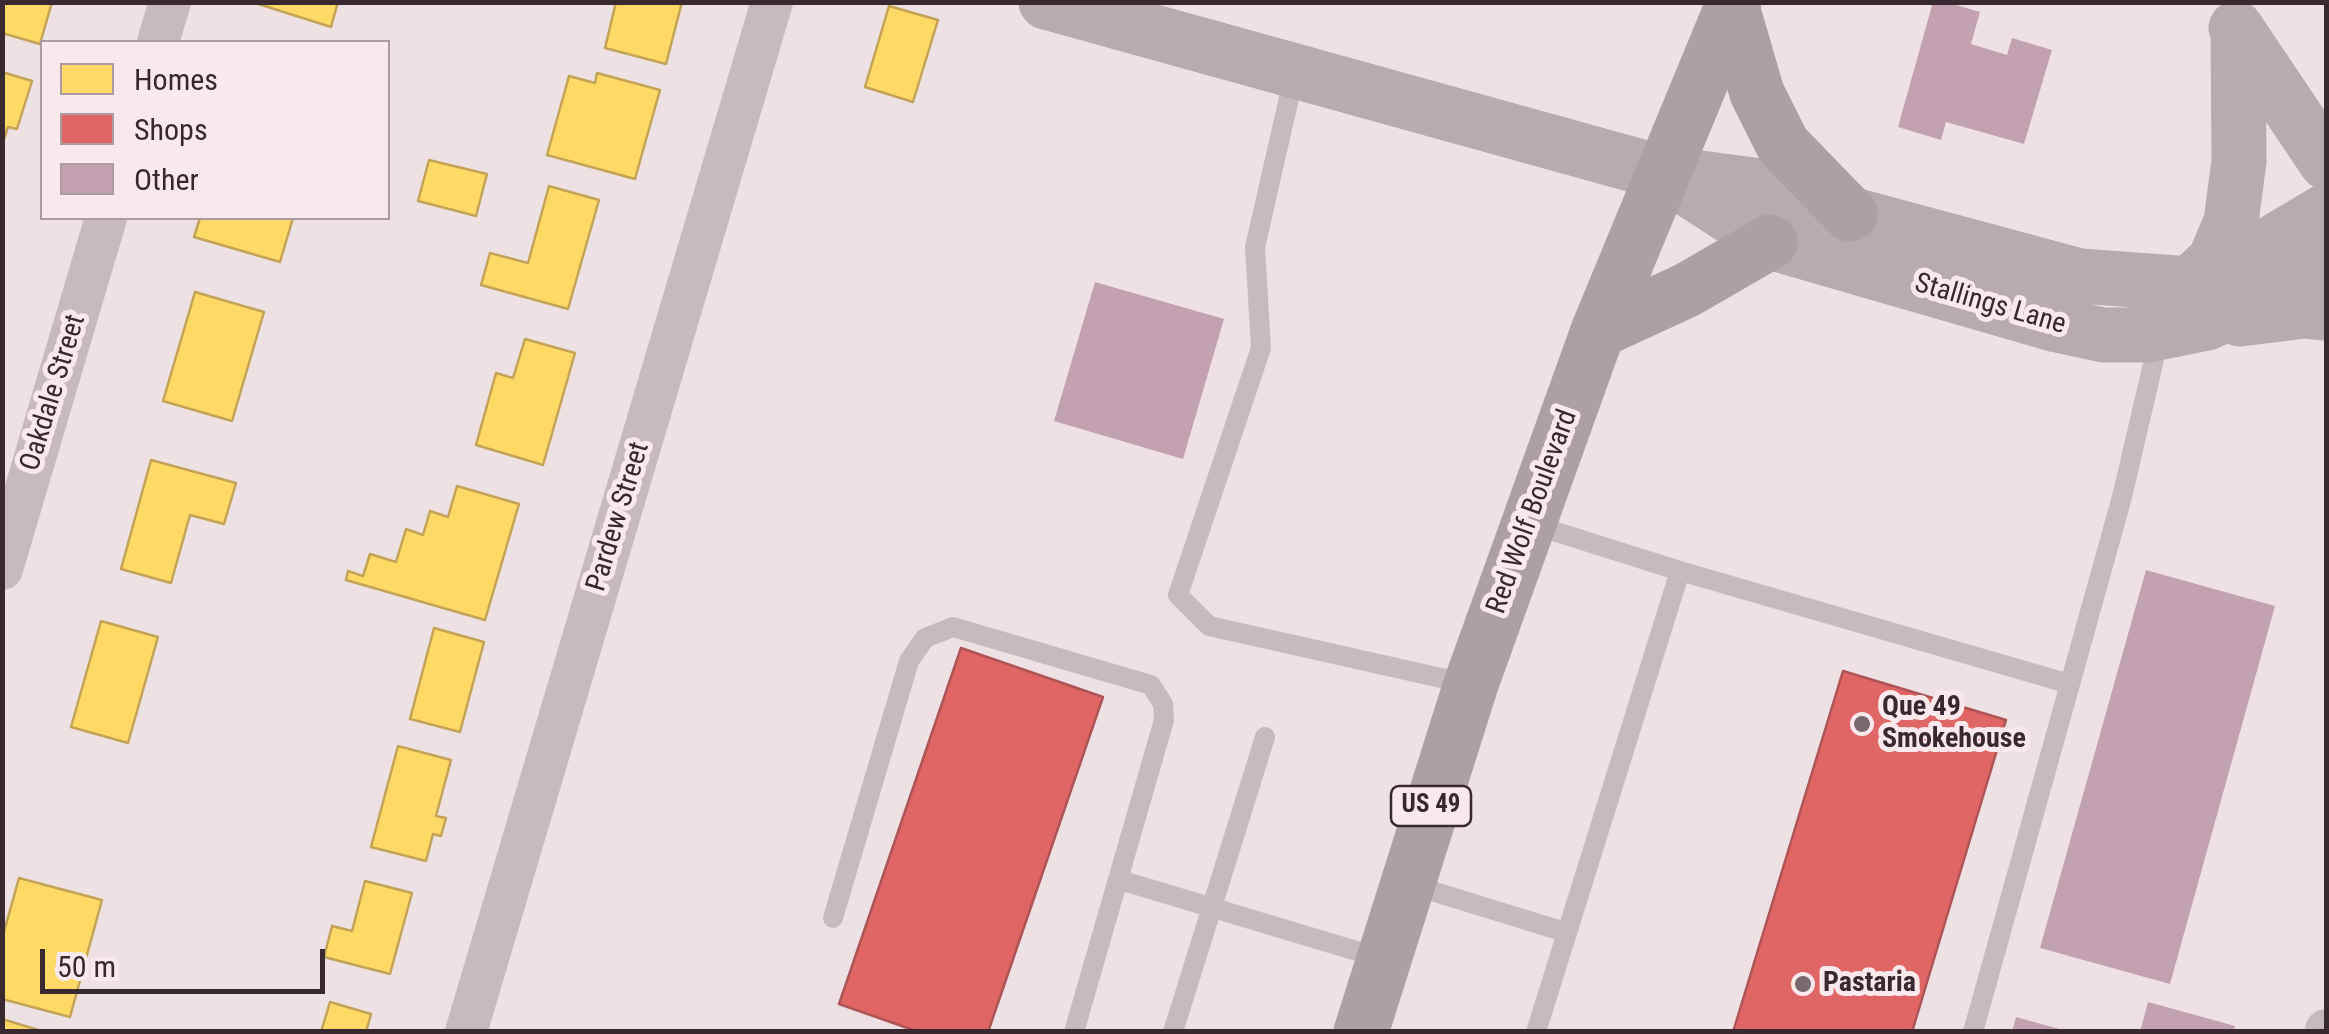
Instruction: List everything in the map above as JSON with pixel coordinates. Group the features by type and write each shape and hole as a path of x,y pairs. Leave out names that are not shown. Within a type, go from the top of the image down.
{"highway":[{"name":"Red Wolf Boulevard","path":"1360,1032 1470,684 1598,331 1733,5"},
{"path":"1733,5 1757,93 1783,145 1850,214"},
{"path":"1598,331 1688,290 1770,242"}],"street":[{"path":"159,40 170,2"},
{"name":"Pardew Street","path":"466,1032 772,2"},
{"name":"Stallings Lane","path":"1046,2 1114,11 1295,70 1663,173 1768,187 1850,214 2080,276 2186,313"},
{"path":"2229,17 2326,162"},
{"path":"2229,17 2239,161 2231,222 2186,313 2326,312"},
{"name":"Stallings Lane","path":"1663,173 1770,242 2104,335 2186,313 2255,301 2326,260"},
{"name":"Stallings Lane","path":"2186,313 2252,255 2326,211"},
{"name":"Oakdale Street","path":"2,569 105,220"}],"lane":[{"path":"1295,70 1255,247 1261,348 1178,595 1209,626 1470,684"},
{"path":"1974,1032 2122,497 2186,313"},
{"path":"1529,523 1680,572 2070,684"},
{"path":"1536,1032 1680,572"},
{"path":"833,918 909,661 925,638 953,627 1151,684 1163,704 1164,720 1074,1032"},
{"path":"1172,1032 1265,738"},
{"path":"1120,880 1382,958"},
{"path":"1406,884 1565,932"}],"building: Homes":[{"path":"2,2 52,2 40,44 2,33"},
{"path":"252,2 338,2 331,27"},
{"path":"616,2 682,2 666,64 605,48"},
{"path":"889,6 938,20 913,102 865,87"},
{"path":"2,72 32,81 17,129 8,127 2,145"},
{"path":"597,73 660,90 635,179 547,155 569,76 595,83"},
{"path":"429,160 487,174 476,216 418,201"},
{"path":"549,186 599,200 568,309 481,285 490,253 528,263"},
{"path":"199,220 292,220 280,262 194,237"},
{"path":"195,292 264,312 232,421 163,401"},
{"path":"525,339 575,353 543,465 476,445 496,373 513,378"},
{"path":"151,460 236,483 224,524 190,515 171,583 121,569"},
{"path":"457,486 519,504 485,620 346,580 348,571 363,576 370,554 396,562 406,529 423,535 430,511 448,517"},
{"path":"101,621 158,637 128,743 71,727"},
{"path":"434,628 484,642 460,732 410,719"},
{"path":"398,746 451,760 436,816 446,818 441,836 433,834 426,861 371,847"},
{"path":"19,878 102,900 70,1017 2,999 2,939"},
{"path":"365,881 412,893 390,974 324,957 332,926 352,931"},
{"path":"330,1002 371,1014 366,1032 321,1032"},
{"path":"2,1019 45,1032 2,1032"}],"building: Shops":[{"path":"961,648 1103,697 988,1032 919,1032 839,1004"},
{"path":"1843,671 2006,720 1912,1032 1733,1032"}],"building: Other":[{"path":"1933,2 1980,12 1971,44 2007,55 2012,38 2052,50 2024,144 1946,122 1941,140 1898,127"},
{"path":"1095,282 1224,319 1183,459 1054,421"},
{"path":"2146,570 2275,606 2170,984 2040,948"},
{"path":"2148,1002 2235,1026 2234,1032 2140,1032"},
{"path":"2016,1017 2063,1030 2063,1032 2012,1032"}],"place":[{"name":"Que 49 Smokehouse","path":"1862,724"},
{"name":"Pastaria","path":"1803,984"}]}
